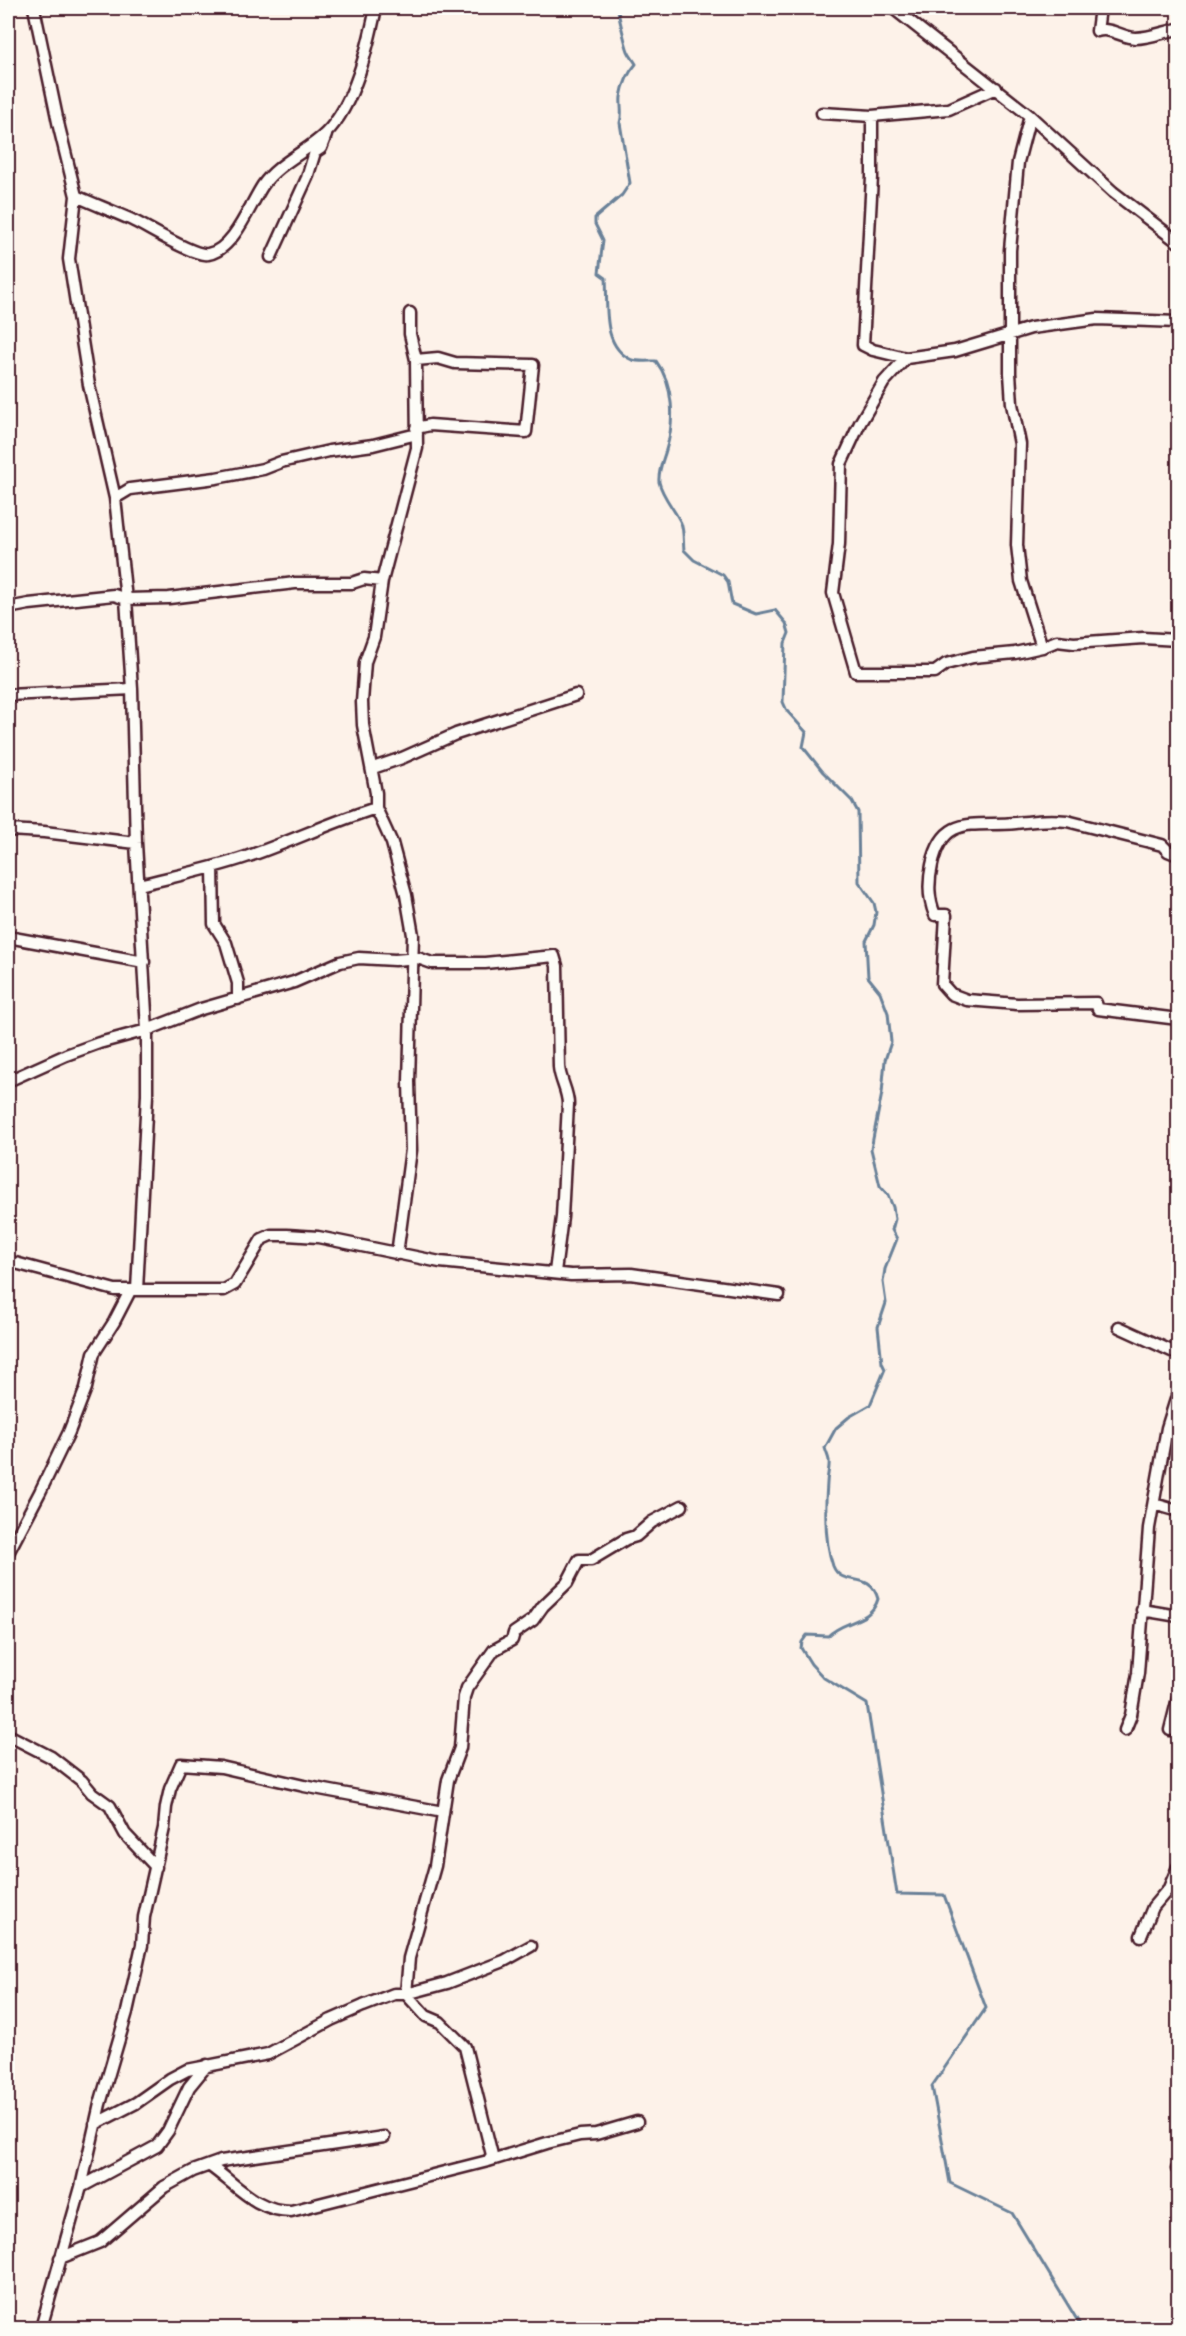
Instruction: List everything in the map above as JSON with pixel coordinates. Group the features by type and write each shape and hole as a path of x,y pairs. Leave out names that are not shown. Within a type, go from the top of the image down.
{"street":[{"path":"8,1553 69,1431 86,1388 93,1353 133,1290 147,1095 147,1030 136,843 132,689 126,599 115,498 89,386 69,259 76,196 34,8"},
{"path":"271,257 307,178 315,152 321,148 357,78 376,8"},
{"path":"893,8 996,88 1113,192 1179,242"},
{"path":"1101,8 1097,31 1110,30 1124,37 1142,37 1179,29"},
{"path":"822,113 872,116 949,109 996,88"},
{"path":"872,116 872,177 863,345 873,350 906,358 955,351 1031,328 1097,319 1179,322"},
{"path":"1030,116 1018,162 1010,250 1010,335 1012,404 1020,444 1018,557 1021,581 1042,647"},
{"path":"76,196 128,218 178,244 203,254 210,254 220,249 242,223 264,183 328,132"},
{"path":"396,1254 411,1150 409,1082 413,959 411,919 393,843 376,808 373,768 363,725 363,678 365,662 374,637 382,581 417,448 416,360 410,334 410,314"},
{"path":"115,498 130,489 216,478 263,469 281,462 329,451 373,445 430,425 526,432 533,365 455,363 438,358 416,360"},
{"path":"906,358 884,382 860,423 841,464 839,544 833,593 856,672 934,672 946,664 973,657 1015,653 1057,641 1074,643 1143,638 1179,640"},
{"path":"8,608 114,595 126,599 168,598 295,583 352,583 364,579 382,581"},
{"path":"8,695 132,689"},
{"path":"373,768 456,734 576,696"},
{"path":"139,885 213,867 277,846 376,808"},
{"path":"1179,855 1168,851 1162,845 1067,821 1052,819 972,824 954,829 941,838 936,850 929,886 930,903 935,915 946,915 942,984 951,994 967,1000 1017,1004 1096,1003 1098,1009 1179,1019"},
{"path":"8,830 136,843"},
{"path":"213,867 214,924 226,943 238,983 238,999"},
{"path":"8,937 144,962"},
{"path":"8,1081 99,1043 147,1030 201,1009 294,982 340,962 359,958 413,959 418,957 432,963 485,963 554,956 557,966 560,1080 568,1095 562,1217 555,1272"},
{"path":"8,1261 115,1290 224,1290 235,1284 262,1239 271,1235 318,1237 440,1262 571,1275 631,1274 779,1295"},
{"path":"1119,1327 1179,1354"},
{"path":"1125,1731 1131,1714 1138,1673 1145,1555 1167,1428 1179,1393"},
{"path":"1154,1504 1179,1511"},
{"path":"488,2161 492,2155 491,2145 465,2047 440,2022 426,2016 406,1994 408,1958 435,1866 448,1780 460,1748 464,1697 467,1688 494,1650 512,1640 514,1633 533,1620 543,1605 567,1583 579,1560 591,1560 616,1544 636,1536 652,1522 682,1506"},
{"path":"1142,1610 1179,1616"},
{"path":"1170,1730 1179,1698"},
{"path":"8,1735 51,1757 82,1781 110,1806 125,1834 156,1867"},
{"path":"41,2328 81,2187 95,2124 132,1990 170,1789 181,1764 221,1767 304,1786 443,1812"},
{"path":"1141,1936 1153,1907 1174,1889 1179,1867"},
{"path":"95,2124 135,2103 187,2070 208,2064 268,2054 331,2020 363,2006 394,1994 406,1994 447,1983 504,1960 531,1946"},
{"path":"81,2187 157,2146 168,2132 189,2087 208,2064"},
{"path":"210,2166 251,2199 280,2211 291,2211 488,2161 547,2143 580,2135 596,2134 637,2122"},
{"path":"60,2258 100,2242 140,2205 174,2180 194,2170 221,2161 384,2138"}],"waterway":[{"path":"618,8 627,48 636,64 626,79 621,100 620,123 630,183 622,195 595,218 595,224 603,240 599,273 606,278 608,324 615,345 622,354 632,360 656,361 666,381 672,415 659,482 681,523 684,550 694,560 723,575 728,582 732,604 756,614 775,610 786,623 789,633 785,643 783,702 787,711 806,732 803,747 823,772 852,801 858,812 859,882 874,903 876,912 874,925 866,941 868,977 880,992 888,1013 891,1042 885,1060 882,1093 871,1149 880,1186 888,1195 893,1207 895,1219 892,1230 897,1239 885,1269 883,1282 886,1303 878,1327 882,1363 885,1369 870,1405 849,1417 836,1428 825,1448 829,1458 826,1525 833,1566 843,1577 869,1584 878,1599 869,1613 828,1636 807,1635 801,1648 824,1678 867,1704 897,1894 944,1895 986,2008 932,2086 950,2183 1012,2213 1082,2328"}]}
